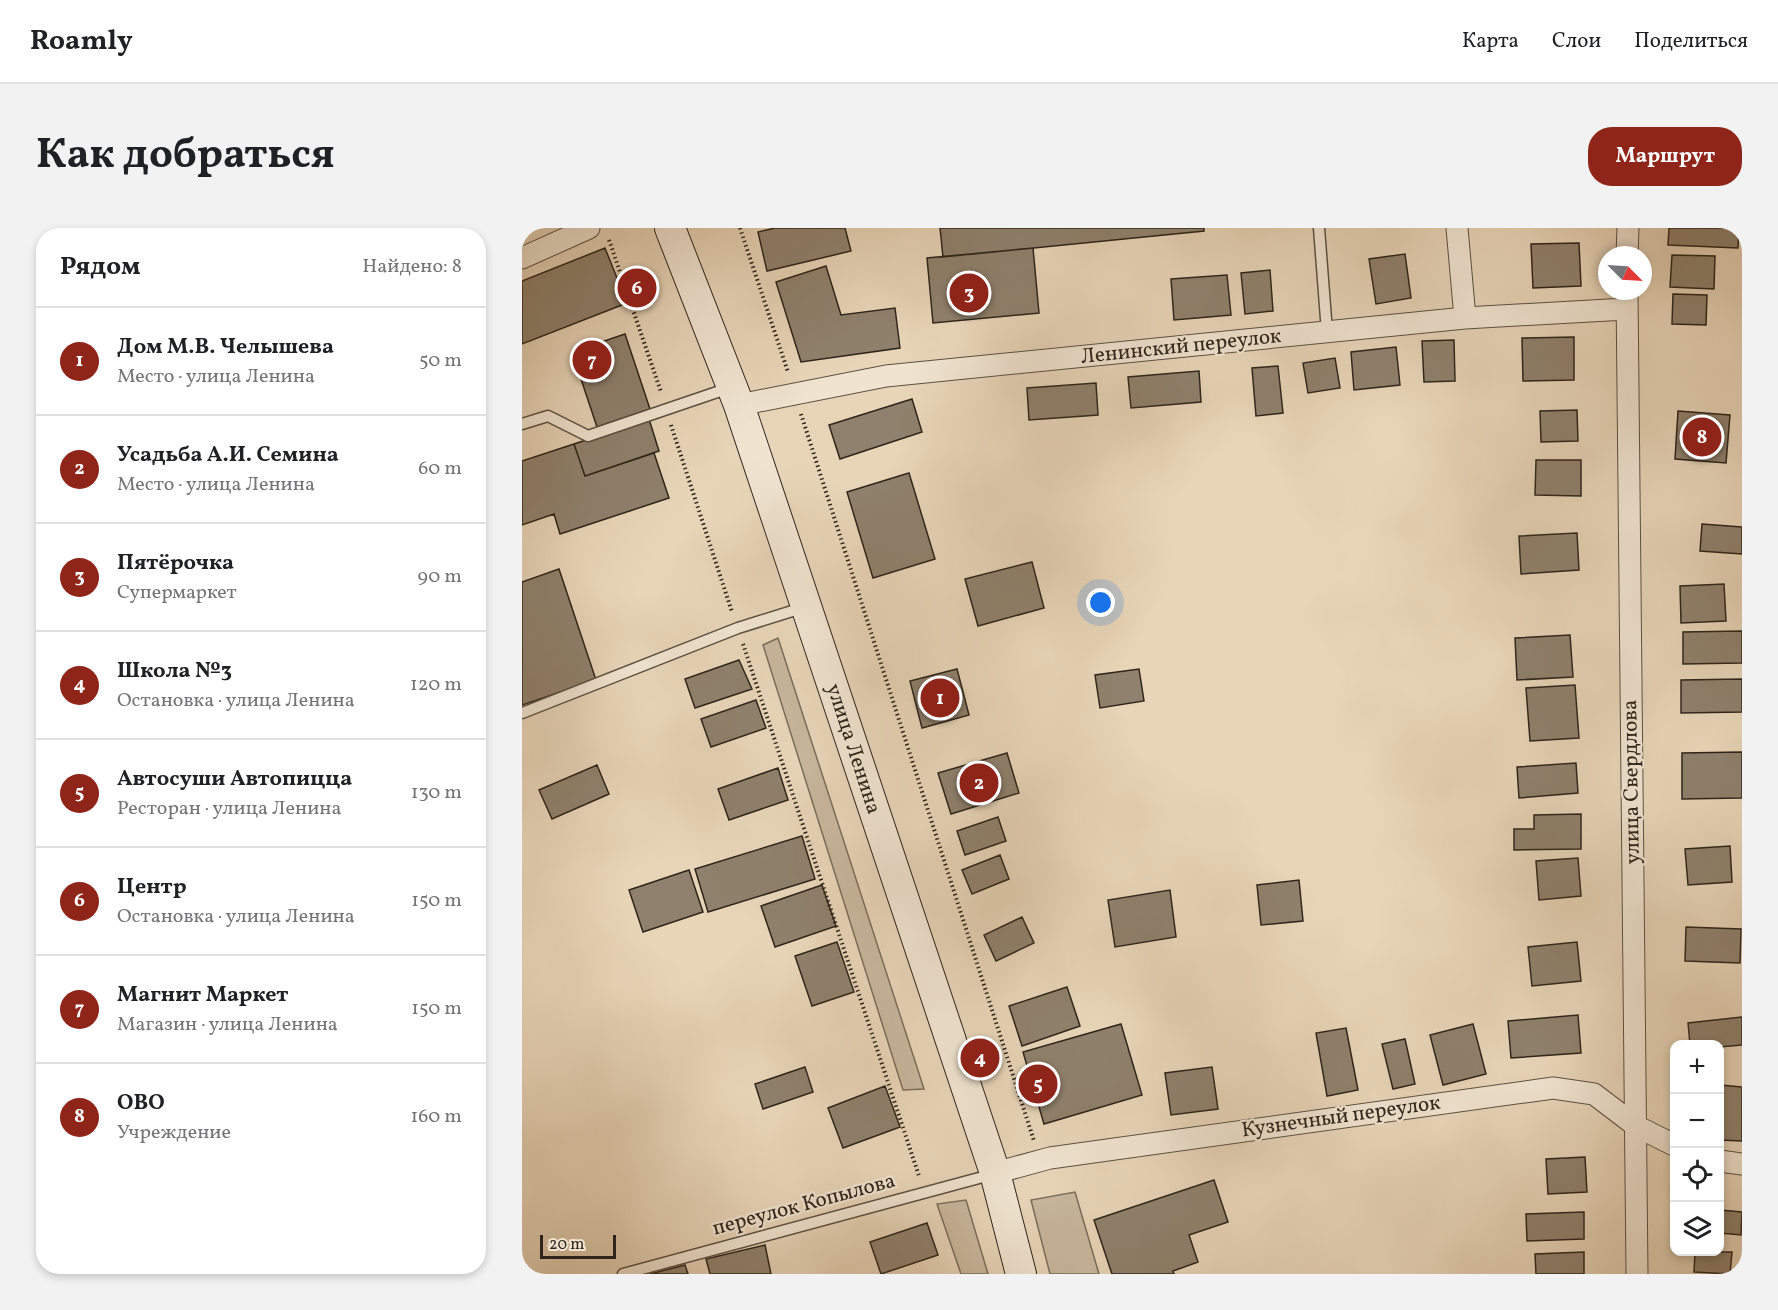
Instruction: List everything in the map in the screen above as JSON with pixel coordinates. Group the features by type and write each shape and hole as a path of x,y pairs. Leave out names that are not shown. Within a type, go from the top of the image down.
{"main road":[{"name":"улица Ленина","path":"670,228 735,396 806,607 995,1173 1021,1274"}],"street":[{"path":"522,258 589,228"},
{"path":"1457,228 1465,318"},
{"path":"1627,246 1628,228"},
{"name":"Ленинский переулок","path":"735,396 795,394 886,376 1627,300"},
{"name":"улица Свердлова","path":"1627,300 1637,1274"},
{"name":"Кузнечный переулок","path":"995,1173 1040,1160 1553,1088 1594,1094 1636,1126 1670,1143"},
{"path":"1724,1162 1742,1164"}],"lane":[{"path":"1319,228 1327,332"},
{"path":"522,424 548,416 588,436 666,411 735,396"},
{"path":"522,713 738,628 806,607"},
{"name":"переулок Копылова","path":"623,1274 995,1173"}],"path":[{"path":"740,228 1040,1160"},
{"path":"609,238 924,1192"}],"shaded area":[{"path":"778,638 924,1089 903,1090 763,645"},
{"path":"1075,1192 1099,1274 1050,1274 1031,1200"},
{"path":"966,1200 988,1274 961,1274 937,1204"}],"building":[{"path":"775,228 845,228 851,251 767,271 758,232"},
{"path":"940,228 1204,228 1204,231 943,257"},
{"path":"1669,228 1739,228 1738,248 1668,245"},
{"path":"1579,243 1581,286 1533,288 1531,244"},
{"path":"605,248 627,303 522,344 522,281"},
{"path":"1033,248 1039,313 933,323 927,258"},
{"path":"1405,254 1411,298 1376,304 1369,259"},
{"path":"1672,255 1715,256 1714,289 1670,287"},
{"path":"826,266 841,315 895,308 900,348 801,362 776,282"},
{"path":"1270,270 1273,311 1245,314 1241,273"},
{"path":"1227,275 1231,315 1174,320 1171,279"},
{"path":"1673,294 1707,295 1706,325 1672,324"},
{"path":"625,334 650,409 597,427 572,352"},
{"path":"1574,337 1574,380 1523,381 1522,338"},
{"path":"1454,340 1455,381 1424,382 1422,341"},
{"path":"1396,347 1400,385 1354,390 1351,352"},
{"path":"1335,358 1340,388 1308,393 1303,363"},
{"path":"1278,366 1283,413 1256,416 1252,368"},
{"path":"1199,371 1201,402 1131,408 1128,377"},
{"path":"1096,383 1098,415 1029,420 1027,388"},
{"path":"912,399 922,432 840,459 829,425"},
{"path":"1577,410 1578,441 1541,442 1540,411"},
{"path":"1678,411 1730,415 1726,463 1675,459"},
{"path":"649,419 659,451 585,476 574,444"},
{"path":"574,444 585,476 654,453 669,498 560,534 554,514 522,525 522,461"},
{"path":"1536,460 1581,460 1581,496 1535,495"},
{"path":"909,473 935,559 873,578 847,492"},
{"path":"1702,524 1742,527 1742,554 1700,551"},
{"path":"1577,533 1579,570 1521,574 1519,536"},
{"path":"1032,562 1044,608 978,626 965,579"},
{"path":"559,569 596,680 522,705 522,582"},
{"path":"1724,584 1726,621 1681,623 1680,586"},
{"path":"1742,631 1742,663 1683,664 1683,632"},
{"path":"1570,635 1573,677 1517,680 1515,638"},
{"path":"739,660 752,689 695,708 685,679"},
{"path":"957,669 969,715 922,728 910,681"},
{"path":"1139,669 1144,701 1100,708 1095,675"},
{"path":"1742,679 1742,712 1681,713 1681,680"},
{"path":"1575,685 1579,738 1530,741 1526,688"},
{"path":"756,700 766,728 711,747 701,719"},
{"path":"1742,752 1742,798 1682,799 1682,753"},
{"path":"1007,753 1019,793 951,814 938,773"},
{"path":"1576,763 1578,793 1519,798 1517,767"},
{"path":"597,765 609,794 552,819 539,790"},
{"path":"778,768 788,800 729,820 718,789"},
{"path":"1581,814 1581,849 1514,850 1514,829 1534,829 1534,815"},
{"path":"998,817 1006,841 965,855 957,831"},
{"path":"802,836 815,879 708,912 695,869"},
{"path":"1730,846 1732,882 1688,885 1685,849"},
{"path":"1000,855 1009,879 972,894 962,870"},
{"path":"1578,858 1581,896 1539,900 1536,861"},
{"path":"689,870 703,912 643,932 629,890"},
{"path":"1299,880 1303,921 1261,925 1257,885"},
{"path":"822,885 836,926 775,947 761,906"},
{"path":"1170,890 1176,937 1115,947 1108,900"},
{"path":"1022,917 1034,943 996,961 984,935"},
{"path":"1686,927 1741,929 1740,963 1685,961"},
{"path":"837,942 854,992 812,1006 795,956"},
{"path":"1577,942 1581,981 1532,986 1528,947"},
{"path":"1067,987 1080,1026 1022,1046 1009,1006"},
{"path":"1578,1015 1581,1053 1511,1058 1508,1021"},
{"path":"1742,1017 1742,1045 1724,1047 1724,1040 1690,1040 1688,1023"},
{"path":"1121,1024 1142,1095 1044,1124 1023,1052"},
{"path":"1473,1024 1486,1074 1443,1085 1430,1035"},
{"path":"1346,1028 1358,1090 1327,1096 1316,1033"},
{"path":"1405,1039 1415,1084 1393,1089 1382,1044"},
{"path":"805,1067 813,1092 763,1109 755,1084"},
{"path":"1212,1067 1218,1109 1171,1115 1165,1073"},
{"path":"1724,1085 1742,1087 1742,1141 1724,1140"},
{"path":"885,1086 900,1127 843,1148 828,1108"},
{"path":"1585,1157 1587,1192 1548,1194 1546,1159"},
{"path":"1214,1180 1228,1222 1189,1235 1198,1262 1173,1271 1174,1274 1112,1274 1094,1220"},
{"path":"1724,1210 1742,1212 1741,1235 1724,1233"},
{"path":"1584,1212 1584,1239 1527,1241 1526,1214"},
{"path":"927,1223 938,1255 881,1274 870,1242"},
{"path":"765,1245 771,1274 710,1274 706,1259"},
{"path":"1584,1252 1584,1274 1536,1274 1535,1254"},
{"path":"1724,1252 1732,1252 1730,1274 1694,1272 1695,1256 1724,1256"},
{"path":"685,1265 688,1274 650,1274"}],"place":[{"name":"Центр","path":"637,288"},
{"name":"Пятёрочка","path":"969,293"},
{"name":"Магнит Маркет","path":"592,360"},
{"name":"ОВО","path":"1702,437"},
{"name":"Дом М.В. Челышева","path":"940,698"},
{"name":"Усадьба А.И. Семина","path":"979,783"},
{"name":"Школа №3","path":"980,1058"},
{"name":"Автосуши Автопицца","path":"1038,1084"}]}
